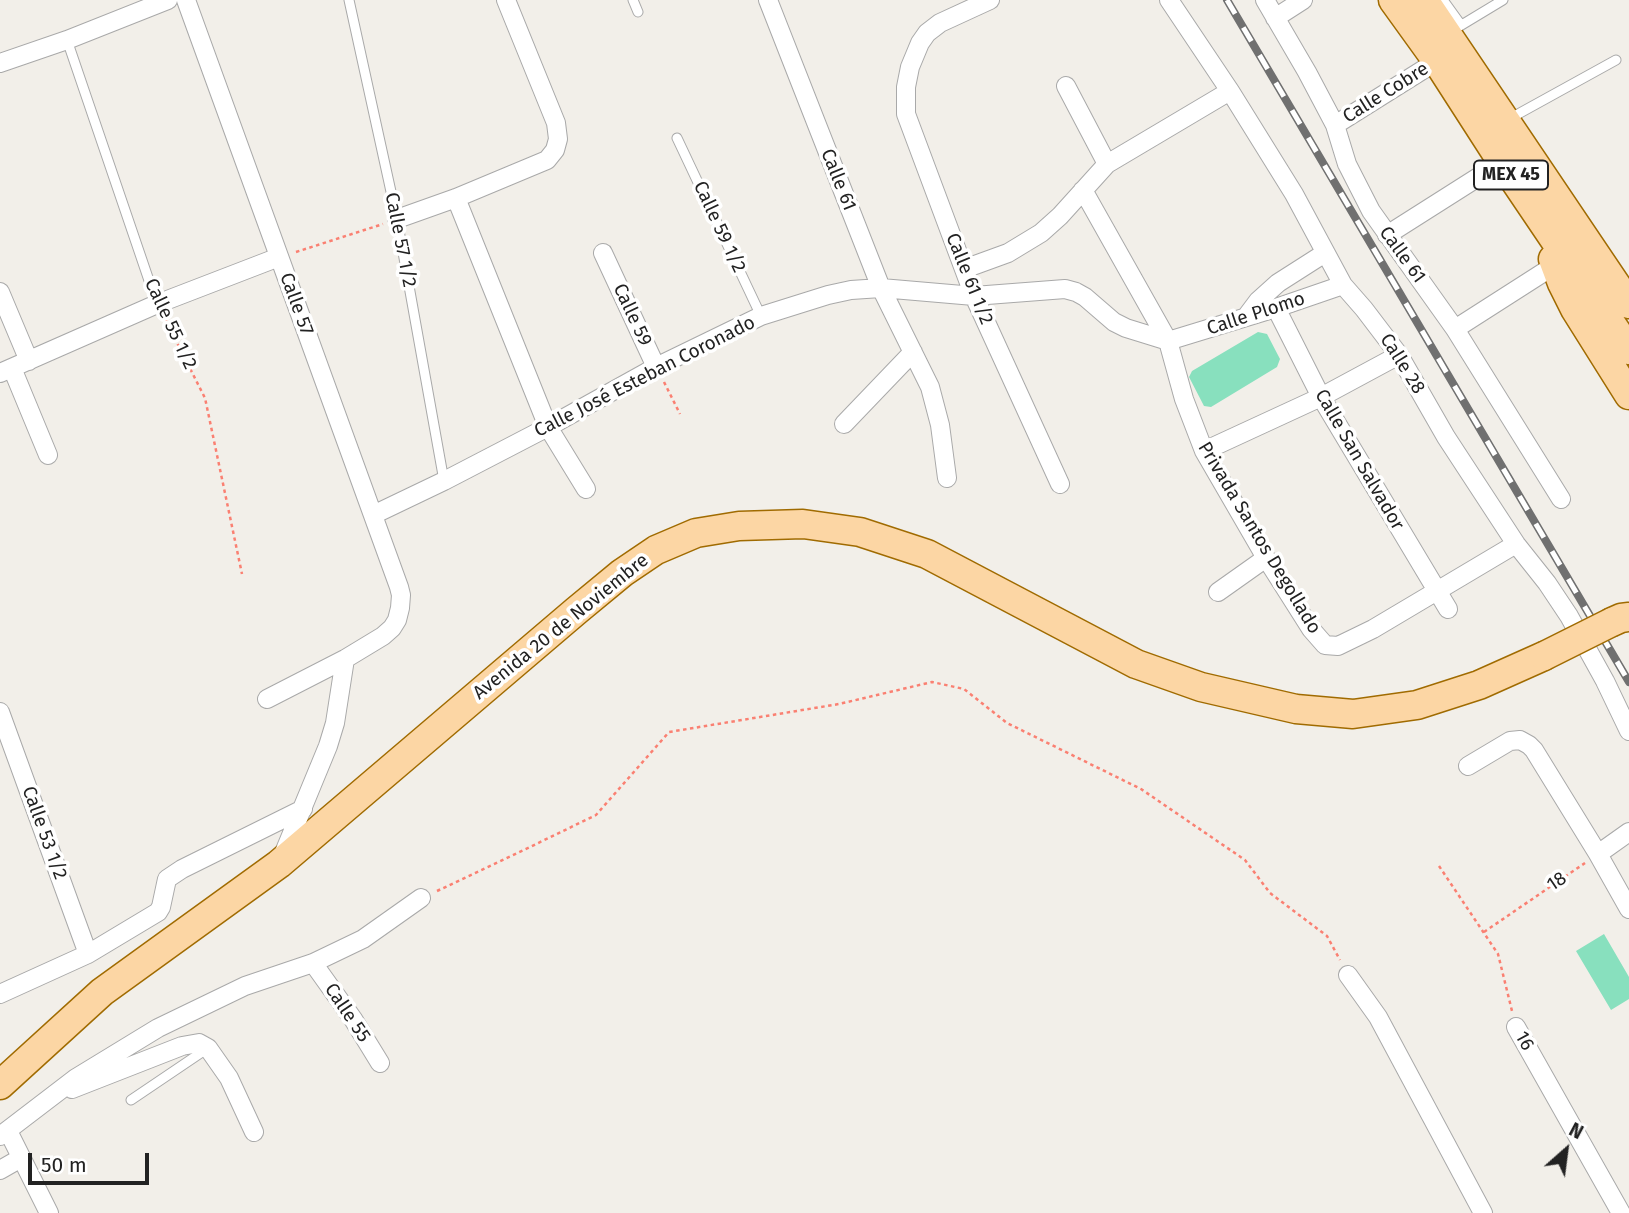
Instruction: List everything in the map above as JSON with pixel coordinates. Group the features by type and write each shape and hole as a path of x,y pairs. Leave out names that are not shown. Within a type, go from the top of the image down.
{"main road":[{"name":"MEX 45","path":"1393,0 1443,42 1504,121 1629,304"},
{"name":"MEX 45","path":"1424,0 1502,162 1629,350"},
{"path":"1551,235 1555,265 1575,309 1629,396"},
{"name":"Avenida 20 de Noviembre","path":"0,1085 102,992 279,864 622,573 656,550 696,533 739,526 803,524 860,532 928,554 1136,664 1201,687 1296,709 1353,714 1417,705 1479,685 1623,617"}],"street":[{"path":"0,63 168,0"},
{"name":"Calle 57","path":"186,0 399,587 400,608 392,628 345,659"},
{"path":"397,219 547,160 555,150 558,132 506,0"},
{"name":"Calle 61","path":"768,0 881,288 930,387 944,448 947,478"},
{"name":"Calle 61 1/2","path":"990,0 940,23 927,33 910,67 905,87 906,114 974,296 1060,484"},
{"name":"Calle 28","path":"1169,0 1294,194 1343,285 1399,355 1446,437 1516,544 1569,615 1629,731"},
{"name":"Calle 61","path":"1265,0 1335,125 1356,184 1371,211 1455,330 1561,499"},
{"path":"1275,18 1303,0"},
{"name":"Calle Cobre","path":"1335,125 1443,42"},
{"path":"1066,86 1107,164"},
{"path":"964,269 1008,253 1041,233 1107,164 1230,91"},
{"path":"1387,235 1502,162"},
{"name":"Privada Santos Degollado","path":"1083,190 1168,341 1184,399 1204,450 1266,558 1320,640 1327,646 1338,646 1373,629 1437,591"},
{"path":"456,198 548,427 586,489"},
{"name":"Calle 59","path":"603,253 656,367"},
{"path":"1246,317 1278,283 1325,253"},
{"path":"13,367 157,303 279,257"},
{"path":"1455,330 1555,265"},
{"name":"Calle Plomo","path":"1168,341 1343,285"},
{"name":"Calle José Esteban Coronado","path":"373,515 548,427 656,367 761,316 828,295 881,288 974,296 1065,289 1085,297 1114,322 1168,341"},
{"path":"0,292 13,367 48,455"},
{"name":"Calle San Salvador","path":"1276,308 1321,397 1448,609"},
{"path":"844,424 913,352"},
{"path":"1204,450 1321,397 1399,355"},
{"path":"1437,591 1516,544"},
{"path":"1218,592 1266,558"},
{"path":"267,699 345,659"},
{"path":"279,864 328,747 335,723 345,659"},
{"name":"Calle 53 1/2","path":"0,712 88,954"},
{"path":"1468,766 1510,741 1520,740 1534,750 1629,909"},
{"path":"0,994 88,954 158,912 163,902 165,882 169,877 303,809"},
{"path":"1598,854 1629,832"},
{"path":"49,1213 21,1158 4,1133 104,1060 169,1022 245,986 313,963 363,939 421,898"},
{"name":"Calle 55","path":"313,963 353,1018 380,1063"},
{"path":"1348,975 1383,1026 1483,1213"},
{"name":"16","path":"1516,1027 1621,1213"},
{"path":"50,1098 195,1043 208,1048 229,1078 254,1132"},
{"path":"0,1170 21,1158"}],"lane":[{"name":"Calle 57 1/2","path":"349,0 397,219 444,481"},
{"path":"633,0 638,12"},
{"path":"1443,0 1443,42"},
{"path":"1443,42 1503,0"},
{"name":"Calle 55 1/2","path":"67,40 157,303"},
{"path":"1504,121 1616,60"},
{"name":"Calle 59 1/2","path":"677,138 761,316"},
{"path":"131,1100 208,1048"}],"path":[{"path":"279,257 397,219"},
{"name":"Calle 55 1/2","path":"157,303 205,398 242,574"},
{"name":"Calle 59","path":"656,367 680,414"},
{"path":"421,898 596,814 669,732 839,704 932,682 964,689 1007,723 1141,789 1245,860 1270,893 1327,936 1348,975"},
{"name":"18","path":"1484,932 1598,854"},
{"name":"16","path":"1438,866 1499,954 1516,1027"}],"green space":[{"path":"1258,332 1267,334 1280,359 1277,367 1211,407 1204,406 1189,377 1192,371"},
{"path":"1604,934 1629,977 1629,999 1611,1010 1576,951"}],"railway":[{"path":"1227,0 1629,682"}]}
